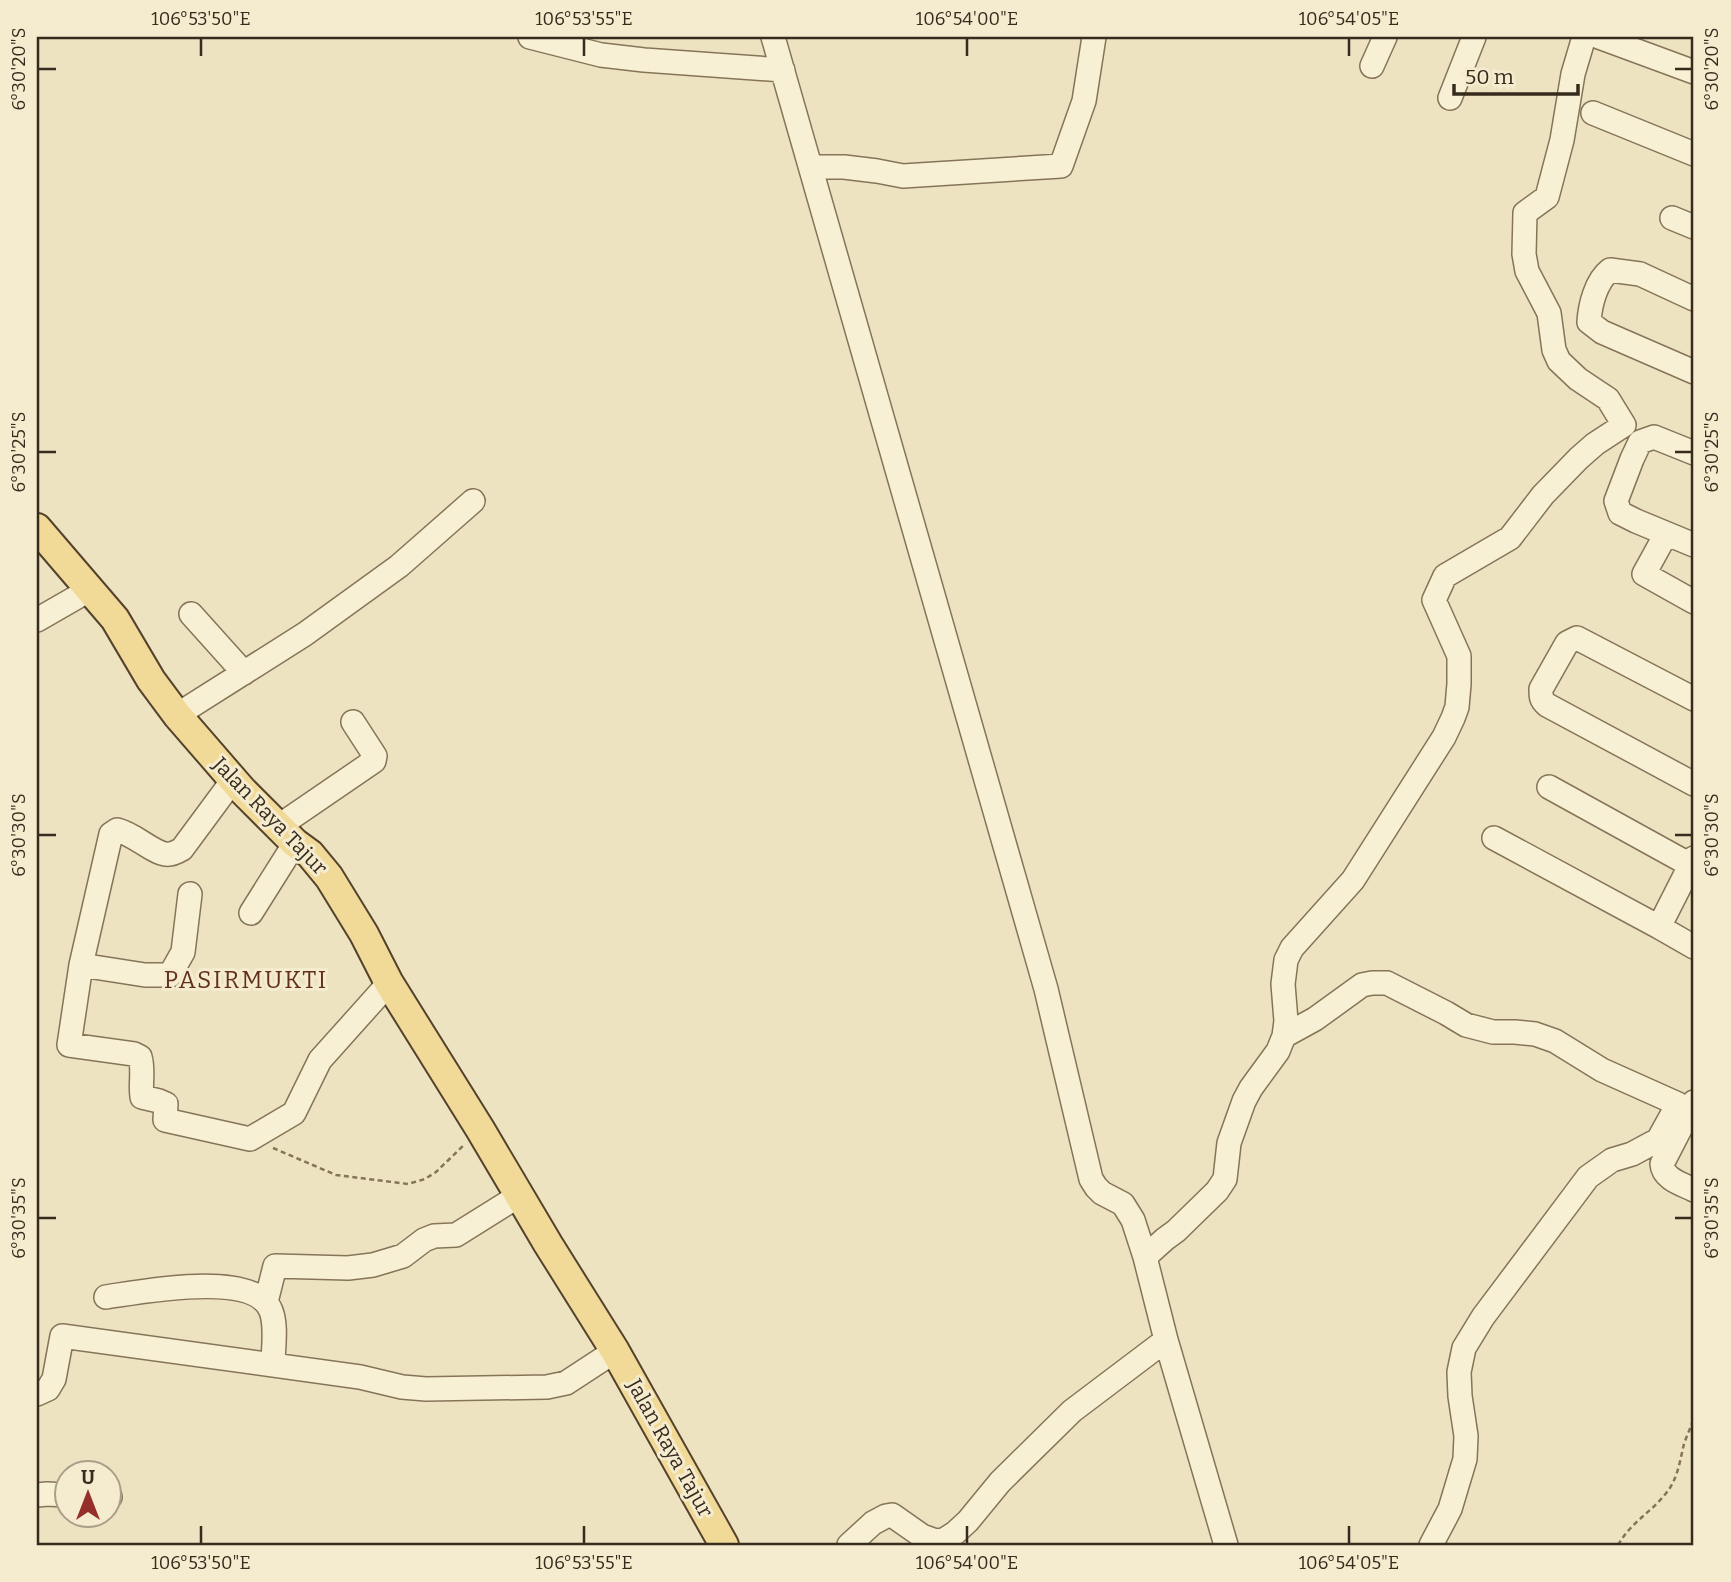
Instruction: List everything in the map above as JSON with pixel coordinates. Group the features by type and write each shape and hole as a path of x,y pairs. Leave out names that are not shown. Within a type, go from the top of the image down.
{"main road":[{"name":"Jalan Raya Tajur","path":"37,528 115,619 151,680 177,715 233,780 310,853 329,877 364,934 389,983 615,1351 724,1545"}],"street":[{"path":"530,37 601,55 783,70"},
{"path":"774,37 1046,989 1091,1179 1102,1193 1123,1205 1129,1213 1145,1257 1166,1340 1226,1545"},
{"path":"811,167 844,167 903,176 1061,166 1084,101 1094,37"},
{"path":"1372,66 1385,37"},
{"path":"1450,98 1474,37"},
{"path":"1145,1257 1176,1231 1217,1191 1225,1179 1229,1143 1241,1109 1251,1088 1278,1051 1284,1036 1286,1021 1283,984 1286,961 1292,948 1353,880 1454,718 1459,684 1459,656 1434,600 1445,576 1510,538 1543,495 1579,458 1624,425 1608,399 1578,379 1559,361 1553,350 1549,313 1527,271 1524,254 1525,213 1547,197 1562,140 1573,75 1584,37"},
{"path":"1599,37 1694,72"},
{"path":"1593,113 1694,154"},
{"path":"1672,218 1694,227"},
{"path":"1694,299 1640,274 1609,270 1603,276 1589,310 1589,322 1602,332 1694,372"},
{"path":"1694,453 1654,437 1640,442 1616,501 1620,513 1694,545"},
{"path":"177,715 305,634 398,566 473,502"},
{"path":"1666,534 1644,574 1694,601"},
{"path":"37,620 77,597 87,586"},
{"path":"191,614 244,673"},
{"path":"1694,699 1577,638 1567,643 1541,689 1543,702 1694,784"},
{"path":"251,913 287,834 374,761 375,757 353,722"},
{"path":"233,780 182,849 175,853 163,854 126,832 117,830 111,834 81,965 68,1045 141,1057 142,1097 166,1104 165,1120 250,1139 294,1113 320,1060 389,983"},
{"path":"1549,787 1693,863 1659,927"},
{"path":"1494,838 1694,947"},
{"path":"81,965 145,975 170,975 183,952 190,894"},
{"path":"1284,1036 1315,1019 1363,985 1387,983 1466,1025 1493,1032 1535,1034 1555,1041 1602,1070 1678,1104 1658,1140 1632,1154 1612,1160 1588,1177 1483,1317 1464,1348 1459,1371 1466,1436 1465,1459 1450,1509 1431,1545"},
{"path":"1694,1102 1662,1164 1665,1175 1694,1190"},
{"path":"266,1302 275,1266 348,1268 373,1265 403,1256 434,1236 456,1235 520,1195"},
{"path":"106,1297 188,1286 212,1286 255,1293 266,1302 271,1311 273,1365"},
{"path":"37,1394 48,1389 54,1379 62,1336 360,1377 402,1387 426,1389 547,1387 566,1383 615,1351"},
{"path":"849,1545 873,1523 886,1516 892,1516 922,1536 936,1541 944,1540 955,1533 1000,1482 1072,1411 1166,1340"}],"path":[{"path":"250,1139 336,1175 408,1184 425,1179 436,1172 480,1129"},
{"path":"1618,1545 1636,1521 1667,1493 1674,1481 1694,1418"}],"district":[{"name":"PASIRMUKTI","path":"246,980"}]}
